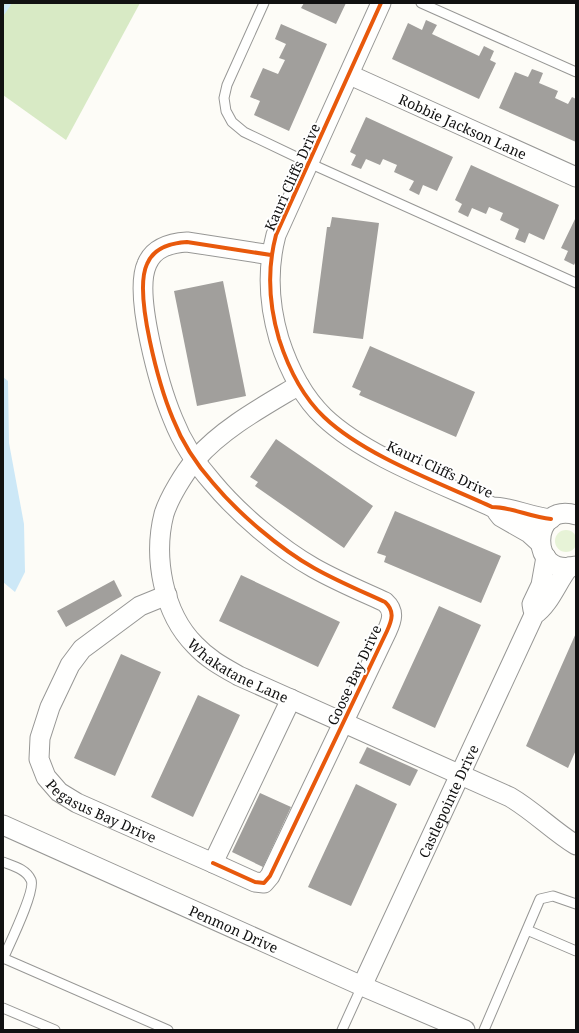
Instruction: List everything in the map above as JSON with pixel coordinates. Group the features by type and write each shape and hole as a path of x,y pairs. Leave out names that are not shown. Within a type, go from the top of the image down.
{"street":[{"name":"Kauri Cliffs Drive","path":"381,3 350,75 284,214 271,255 270,290 275,326 282,350 299,385 324,417 353,440 400,464 492,507 501,517 529,533 556,565 573,567"},
{"name":"Robbie Jackson Lane","path":"350,75 576,177"},
{"name":"Goose Bay Drive","path":"213,863 255,882 264,883 267,880 344,723 391,621 391,607 385,602 314,568 282,548 213,484 195,460 173,420 162,388 150,339 144,305 146,264 152,255 162,247 174,242 187,242 271,255"},
{"name":"Whakatane Lane","path":"299,385 231,429 209,446 195,460 171,497 164,514 160,544 162,572 169,605 182,630 194,645 211,660 239,676 460,776 510,797 576,845"},
{"name":"Kauri Cliffs Drive","path":"492,507 506,507 536,518 567,512"},
{"name":"Castlepointe Drive","path":"534,615 532,604 540,585 543,550 541,532 567,512"},
{"name":"Castlepointe Drive","path":"362,986 534,615 543,609 560,578 573,567"},
{"name":"Pegasus Bay Drive","path":"167,595 140,606 82,649 70,665 50,707 40,738 39,759 46,777 59,792 71,800 213,863"},
{"path":"213,863 291,699"},
{"name":"Penmon Drive","path":"3,825 362,986 465,1030"}],"lane":[{"path":"264,3 227,85 224,98 226,111 232,122 244,132 309,163 576,283"},
{"path":"422,3 576,72"},
{"path":"3,862 25,871 32,881 32,893 3,958 168,1030"},
{"path":"484,1030 540,898 553,896 576,904"},
{"path":"527,930 576,951"},
{"path":"342,1030 362,986"},
{"path":"3,1008 55,1030"}],"green space":[{"path":"3,3 140,3 66,140 3,95"},
{"path":"562,530 570,530 577,537 577,545 570,552 562,552 555,545 555,537"}],"water":[{"path":"3,377 8,381 9,443 24,524 25,572 15,592 3,582"}],"building":[{"path":"304,3 346,3 336,24 301,8"},
{"path":"426,20 437,25 432,34 479,56 484,46 494,51 490,60 496,63 479,99 392,59 408,23 422,30"},
{"path":"281,24 327,44 289,131 254,115 260,101 250,97 263,68 278,74 285,60 279,58 286,44 275,39"},
{"path":"532,69 543,73 539,83 558,91 555,98 568,104 572,97 576,99 576,142 499,108 515,72 528,77"},
{"path":"366,117 453,157 437,191 423,185 419,195 409,190 414,181 394,172 397,165 383,159 380,165 366,159 361,169 351,165 356,155 350,152"},
{"path":"471,165 559,205 544,240 529,233 525,243 515,239 519,229 500,220 503,213 489,207 486,214 472,208 468,217 458,212 462,204 455,200"},
{"path":"332,217 379,223 363,339 313,333 327,227 330,227"},
{"path":"576,217 576,261 574,265 564,260 568,251 561,248"},
{"path":"223,281 246,396 197,406 174,291"},
{"path":"370,346 475,392 456,437 359,395 361,391 352,387"},
{"path":"276,439 373,506 344,548 255,486 258,482 250,477"},
{"path":"395,511 501,556 481,603 384,562 386,556 377,553"},
{"path":"241,575 340,622 318,667 219,621"},
{"path":"114,580 122,596 66,627 57,611"},
{"path":"439,606 481,625 435,728 392,708"},
{"path":"576,633 576,750 568,768 526,746"},
{"path":"121,654 161,672 115,776 74,758"},
{"path":"198,695 240,715 193,817 151,797"},
{"path":"367,747 418,770 410,786 359,763"},
{"path":"356,784 397,804 351,906 308,887"},
{"path":"260,793 291,807 263,867 232,852"}],"waterway":[{"path":"3,12 9,3"}],"cycle path":[{"path":"381,3 276,235 271,261 270,287 273,313 279,339 291,370 309,400 324,417 360,444 404,468 492,507 499,507 551,519"},
{"path":"213,863 255,882 264,883 270,876 387,631 392,616 390,609 385,602 314,568 287,551 247,518 207,476 185,445 173,419 161,386 150,341 143,297 144,278 150,258 164,247 175,243 187,242 271,255"}]}
